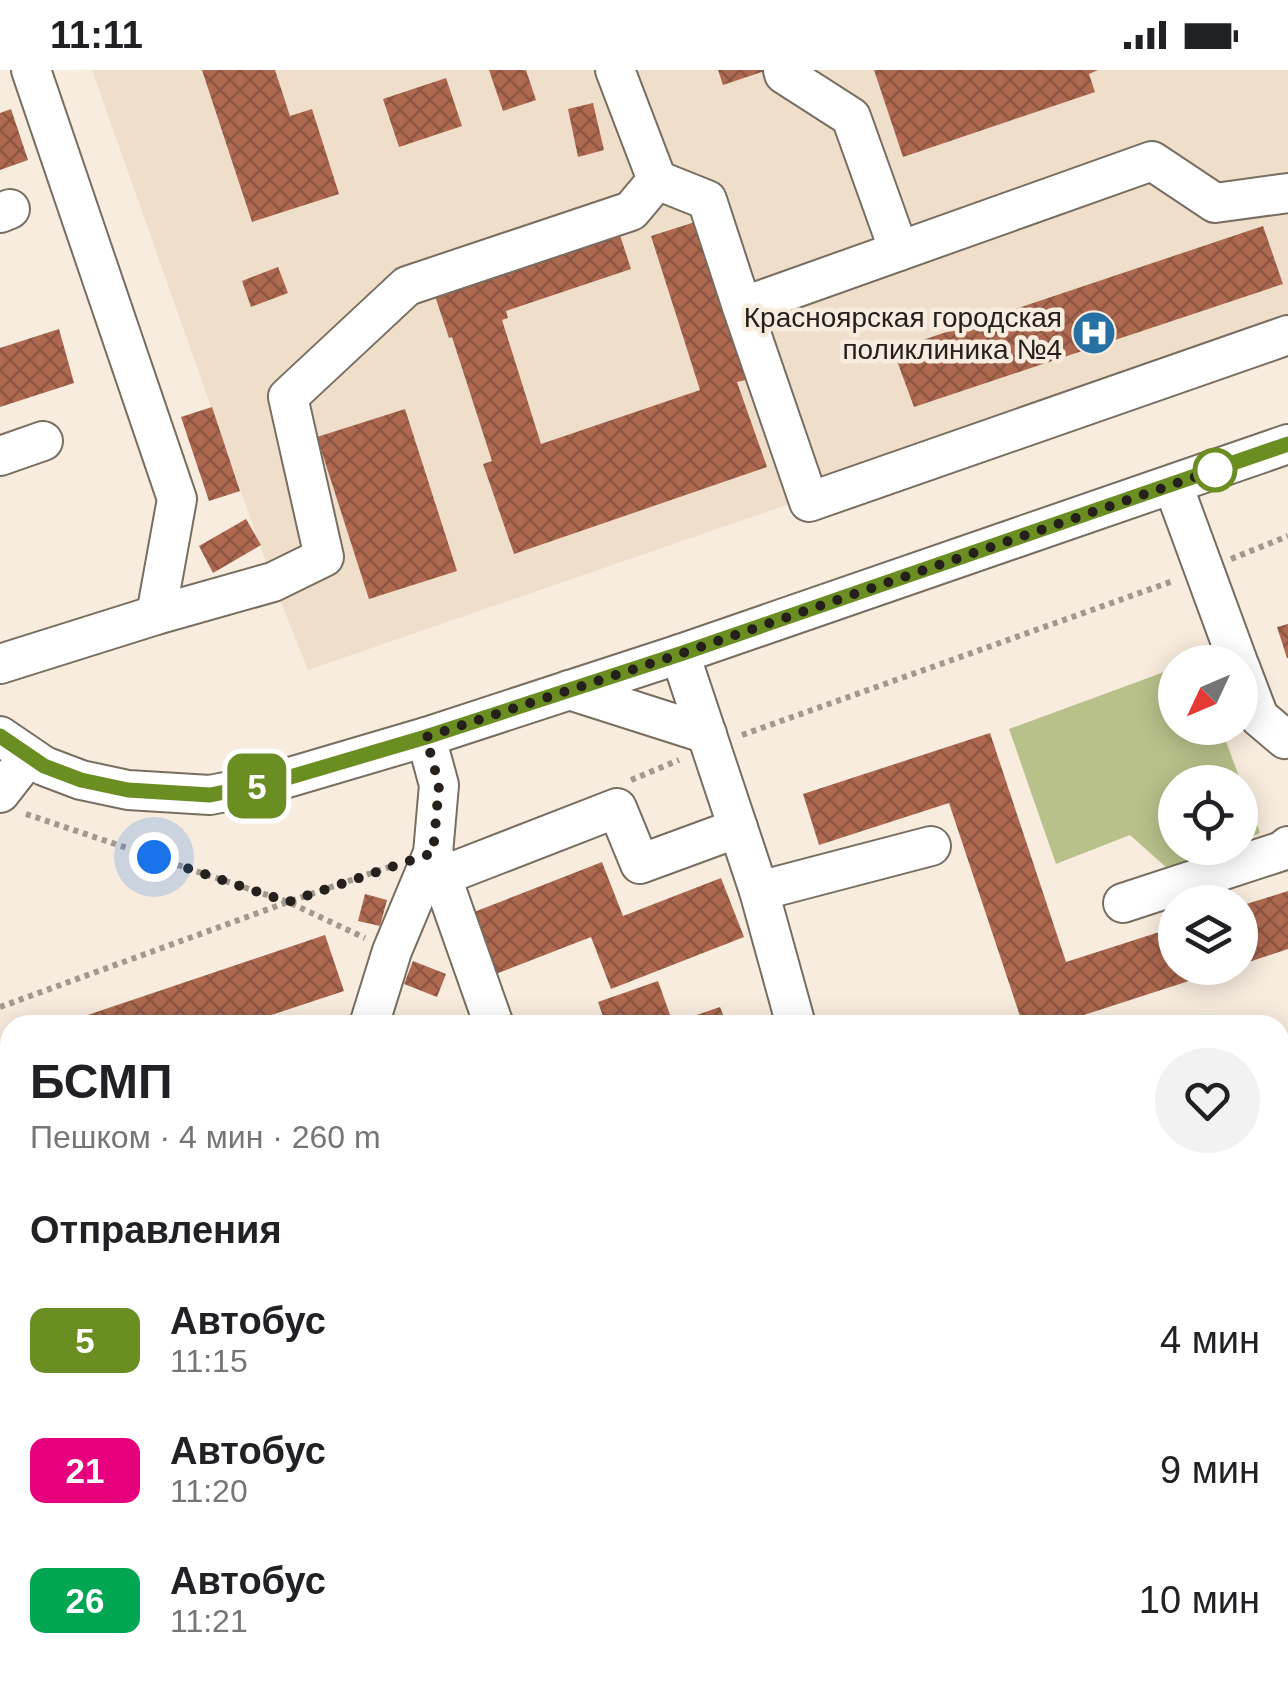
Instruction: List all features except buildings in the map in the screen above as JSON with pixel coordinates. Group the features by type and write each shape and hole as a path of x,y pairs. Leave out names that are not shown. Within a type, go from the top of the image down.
{"street":[{"path":"31,70 177,500 156,615"},
{"path":"616,70 658,180 707,200 809,502 1288,335"},
{"path":"783,70 851,117 899,251"},
{"path":"742,306 1152,161 1215,203 1288,193"},
{"path":"0,664 274,582 324,556 288,396 407,286 631,210 658,180"},
{"path":"0,456 42,441"},
{"path":"10,802 14,746 44,766 81,780 128,790 210,795 270,783 680,654 1288,444"},
{"path":"1174,485 1232,645"},
{"path":"680,654 759,890 793,1015"},
{"path":"569,690 709,740"},
{"path":"1258,715 1287,743"},
{"path":"426,737 439,785 438,864 491,1015"},
{"path":"372,1015 392,951 438,864 616,808 640,864 738,828"},
{"path":"759,890 932,846"},
{"path":"1123,903 1288,846"}],"path":[{"path":"709,740 1204,570 1288,536"},
{"path":"10,802 288,902 392,951"},
{"path":"0,1007 288,902 438,864"}],"shaded area":[{"path":"92,70 1288,70 1288,332 308,670 273,582"}],"green space":[{"path":"1158,674 1158,745 1227,745 1235,765 1158,765 1158,860 1130,835 1056,864 1009,729"}],"bus line":[{"name":"5","path":"0,736 44,766 81,780 128,790 210,795 270,783 680,654 1288,444"}],"place":[{"name":"Красноярская городская поликлиника №4","path":"1094,333"}],"route":[{"path":"154,857 288,902 433,853 439,785 426,737 1215,470"}]}
